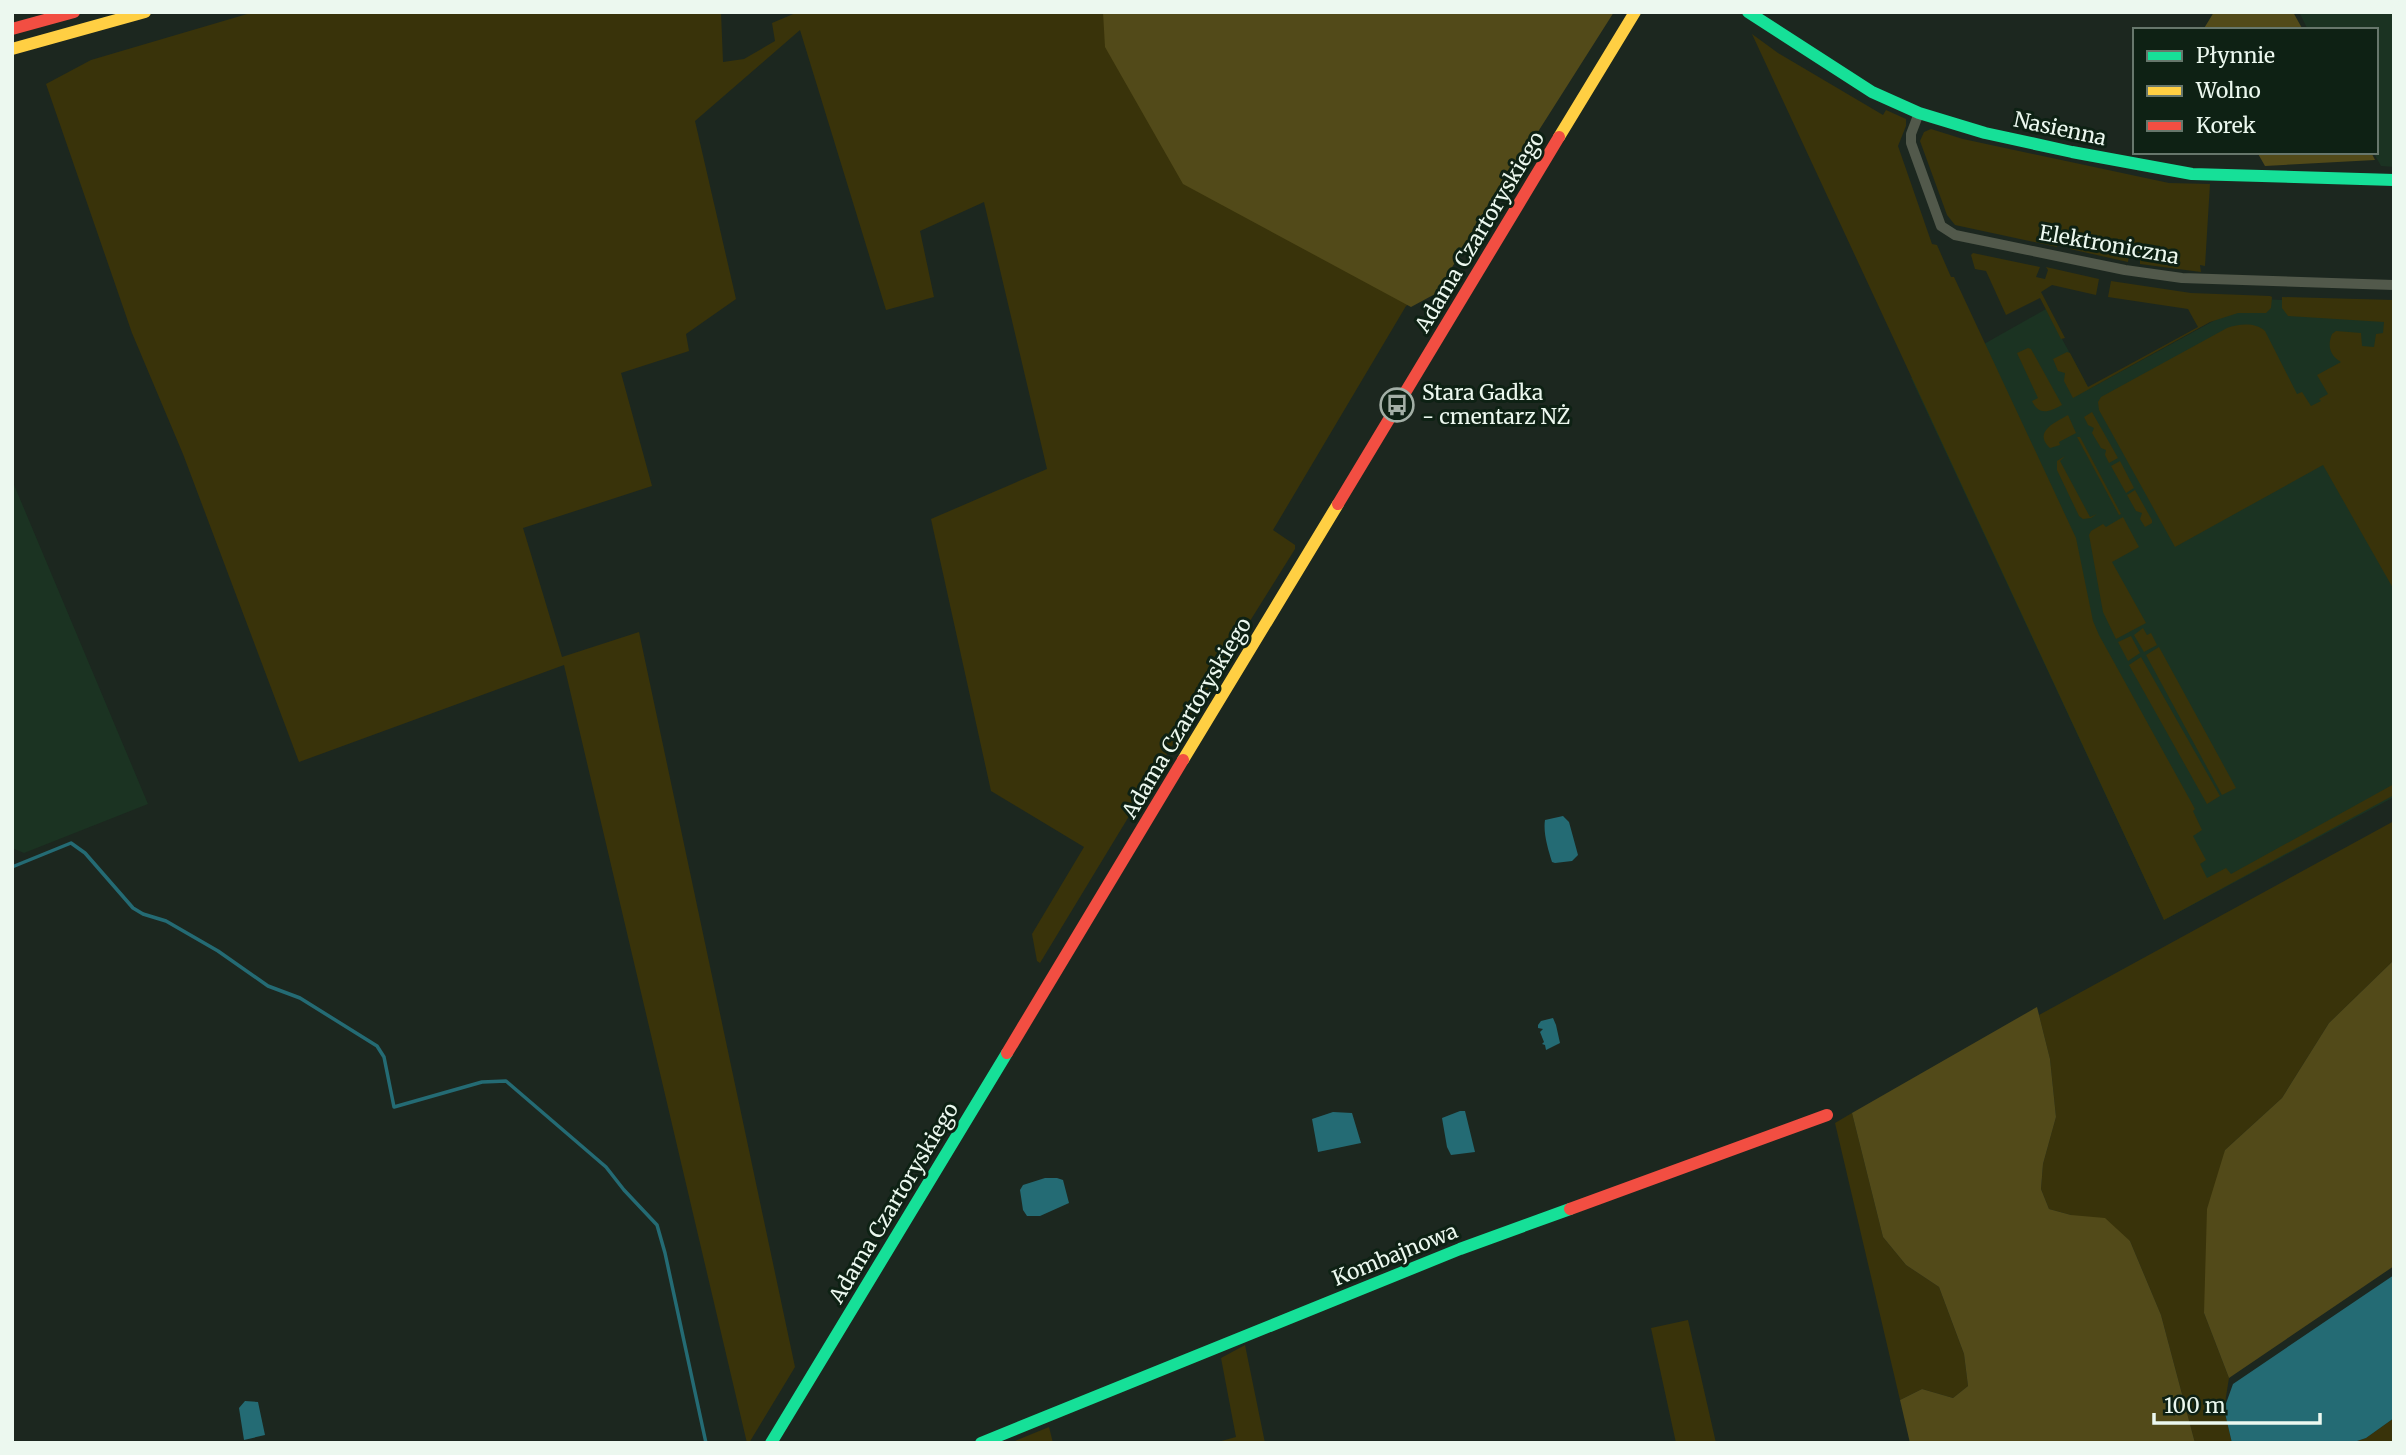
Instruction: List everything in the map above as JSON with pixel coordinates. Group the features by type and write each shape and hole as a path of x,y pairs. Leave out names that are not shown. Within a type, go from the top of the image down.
{"street":[{"path":"12,29 74,12"},
{"path":"12,49 145,12"},
{"name":"Adama Czartoryskiego","path":"771,1443 1635,12"},
{"name":"Nasienna","path":"1748,12 1853,81 1919,113 1985,133 2192,174 2394,180"},
{"name":"Elektroniczna","path":"1919,113 1911,134 1911,143 1941,226 1955,235 2125,270 2171,276 2222,281 2394,285"},
{"name":"Kombajnowa","path":"981,1443 1460,1249 1827,1115"}],"shaded area":[{"path":"254,12 721,12 723,62 744,59 775,41 772,23 798,12 1609,12 1434,289 1406,306 1273,530 1295,545 1295,549 1040,963 1037,961 1032,934 1084,847 991,791 931,519 1047,469 984,202 920,231 934,297 886,310 800,30 695,121 736,299 686,334 689,351 621,373 652,486 523,528 562,657 639,632 795,1367 749,1443 564,665 299,762 183,454 132,333 46,84 91,60"},
{"path":"1103,12 1614,12 1435,294 1411,307 1183,184 1105,47"},
{"path":"2214,12 2293,12 2302,28 2204,28"},
{"path":"2299,12 2394,12 2394,167 2381,166 2374,154 2378,154 2378,28 2307,28"},
{"path":"1752,34 1778,53 1883,115 1886,110 1906,119 1898,146 1932,244 1937,245 1951,277 1954,277 2076,538 2093,621 2099,635 2195,809 2193,811 2202,830 2193,836 2206,860 2200,864 2207,878 2226,868 2231,874 2394,784 2394,795 2164,920"},
{"path":"1931,129 1963,139 2169,183 2210,184 2205,266 2200,265 2201,272 2140,264 2140,258 2129,256 2128,262 2070,249 2070,244 2058,242 2057,247 1955,225 1947,215 1920,141 1924,132"},
{"path":"2258,154 2372,154 2375,160 2265,166"},
{"path":"1973,253 2040,267 2036,277 2045,279 2048,270 2046,267 2099,279 2096,295 2052,285 2041,292 2065,338 2061,339 2040,298 2006,315 1986,271 1975,269 1971,255"},
{"path":"2111,281 2191,293 2270,296 2271,308 2266,313 2238,313 2210,322 2073,398 2064,381 2065,373 2058,371 2053,359 2070,353 2088,387 2198,327 2188,309 2108,297"},
{"path":"2282,297 2394,300 2394,590 2323,465 2175,547 2099,410 2098,402 2101,397 2227,328 2242,325 2257,326 2265,331 2297,394 2302,392 2311,406 2321,401 2319,399 2328,394 2317,375 2341,362 2330,350 2332,334 2336,331 2361,333 2362,346 2374,347 2376,334 2383,333 2384,322 2288,316 2282,308"},
{"path":"2237,298 2394,305 2394,797 2164,920 1911,378 1984,344 2046,309 2089,389 2228,313"},
{"path":"2028,348 2062,405 2041,411 2032,401 2038,398 2017,353"},
{"path":"2092,412 2118,458 2109,463 2106,450 2101,448 2092,433 2094,428 2088,425 2084,417"},
{"path":"2068,415 2076,433 2059,442 2060,445 2050,448 2044,437 2047,428"},
{"path":"2077,437 2080,437 2121,514 2119,515"},
{"path":"2065,456 2060,461 2090,517 2097,514 2091,518 2083,519 2079,516 2057,470 2057,461"},
{"path":"2120,461 2134,488 2126,493 2111,466"},
{"path":"12,480 148,804 24,853 12,848"},
{"path":"2135,490 2152,520 2152,523 2145,527 2140,519 2142,513 2136,511 2127,495"},
{"path":"2123,517 2139,547 2112,562 2146,623 2116,639 2103,612 2089,535 2103,524 2106,527"},
{"path":"2143,628 2147,635 2151,633 2157,645 2144,652 2134,635"},
{"path":"2131,636 2140,653 2128,661 2118,642"},
{"path":"2159,647 2236,788 2222,795 2146,655"},
{"path":"2141,657 2220,796 2207,804 2129,665"},
{"path":"2394,821 2394,960 2329,1023 2282,1098 2225,1150 2204,1313 2229,1378 2224,1409 2232,1443 2195,1443 2161,1315 2130,1241 2071,1215 2049,1209 2041,1189 2043,1164 2056,1117 2050,1059 2039,1015"},
{"path":"2394,960 2394,1266 2229,1378 2204,1313 2207,1209 2225,1150 2282,1098 2329,1023"},
{"path":"2037,1007 2050,1059 2056,1117 2043,1164 2041,1189 2049,1209 2071,1215 2105,1218 2130,1241 2161,1315 2195,1443 1910,1443 1900,1400 1922,1389 1953,1398 1968,1386 1964,1354 1939,1287 1906,1265 1883,1237 1852,1113"},
{"path":"1852,1113 1883,1237 1906,1265 1939,1287 1964,1354 1968,1386 1953,1398 1922,1389 1900,1400 1835,1123"},
{"path":"1688,1320 1716,1443 1676,1443 1651,1328"},
{"path":"1245,1345 1265,1443 1214,1443 1236,1437 1221,1358"},
{"path":"2394,1418 2394,1443 2351,1443 2366,1438"},
{"path":"1049,1427 1053,1443 1010,1443"}],"water":[{"path":"1563,816 1569,822 1578,855 1572,861 1555,863 1552,862 1548,846 1545,820"},
{"path":"1553,1018 1560,1043 1546,1050 1540,1032 1543,1029 1538,1028 1538,1025 1541,1021"},
{"path":"1465,1111 1475,1152 1451,1155 1442,1118"},
{"path":"1333,1112 1352,1113 1361,1143 1318,1152 1312,1119"},
{"path":"1045,1178 1063,1180 1069,1203 1040,1216 1027,1216 1023,1210 1020,1190 1023,1185"},
{"path":"2394,1275 2394,1418 2366,1438 2351,1443 2232,1443 2224,1409 2233,1384"},
{"path":"245,1401 258,1402 265,1435 244,1440 239,1408"}],"waterway":[{"path":"12,867 71,843 85,853 133,908 166,921 218,951 268,986 300,998 377,1046 384,1057 394,1107 482,1082 506,1081 606,1167 657,1225 706,1443"}],"traffic: fast":[{"path":"1748,12 1872,92 1919,113 1985,133 2192,174 2394,180"},
{"path":"771,1443 1007,1053"},
{"path":"981,1443 1460,1249 1570,1209"}],"traffic: slow":[{"path":"12,49 145,12"},
{"path":"1559,137 1635,12"},
{"path":"1183,760 1338,504"}],"traffic: jam":[{"path":"12,29 74,12"},
{"path":"1338,504 1559,137"},
{"path":"1007,1053 1183,760"},
{"path":"1570,1209 1827,1115"}],"place":[{"name":"Stara Gadka - cmentarz NŻ","path":"1397,405"}]}
